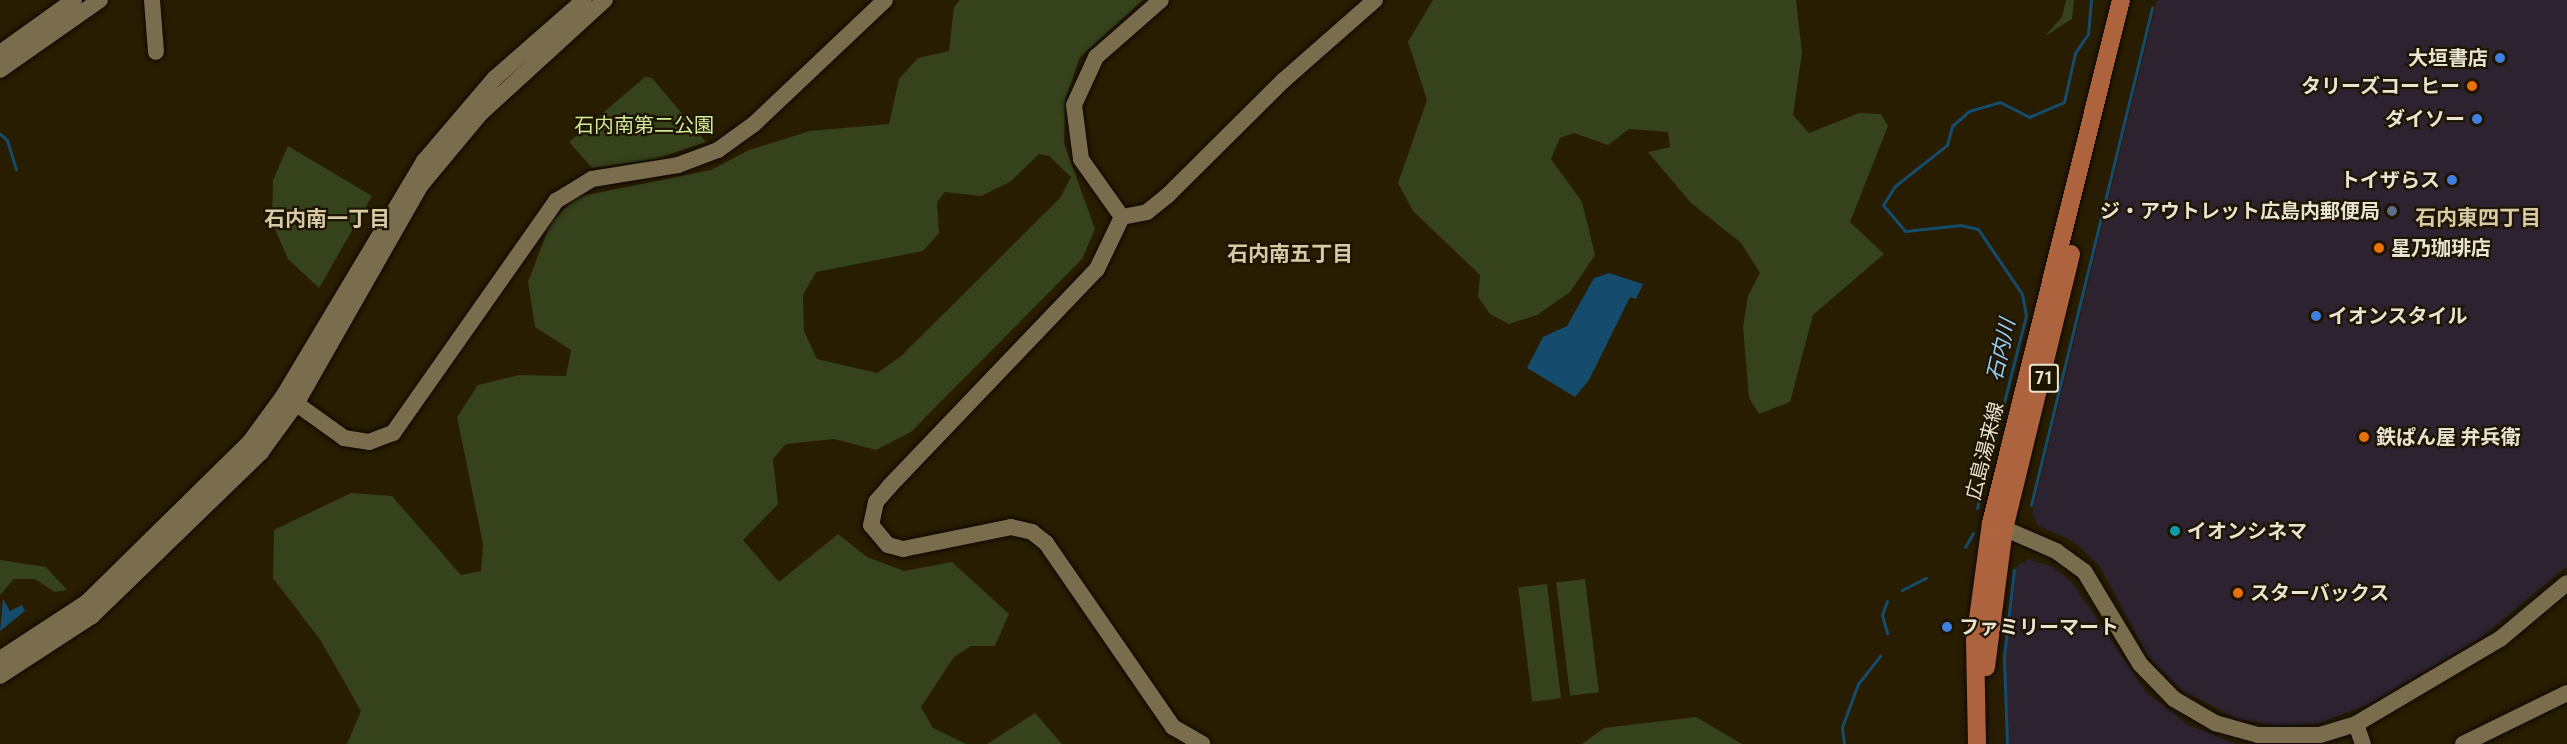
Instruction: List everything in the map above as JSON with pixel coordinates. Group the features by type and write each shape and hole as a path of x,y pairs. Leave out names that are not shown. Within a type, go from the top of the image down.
{"main road":[{"name":"広島湯来線","path":"1977,744 1975,640 2044,313 2121,0"},
{"name":"広島湯来線","path":"1989,744 1988,635 1998,526 2133,0"}],"street":[{"path":"0,53 74,0"},
{"path":"0,70 100,0"},
{"path":"152,0 156,52"},
{"path":"0,659 87,602 236,457 290,400 424,161 495,78 584,0"},
{"path":"0,676 92,616 248,466 433,169 480,114 605,0"},
{"path":"290,400 352,440 378,440 393,433 556,201 592,179 678,165 718,150 754,124 885,0"},
{"path":"1122,217 1081,159 1074,105 1096,57 1161,0"},
{"path":"1122,217 1147,212 1168,195 1284,80 1375,0"},
{"path":"1122,217 1097,268 889,487 876,502 871,525 888,545 903,549 1011,527 1032,532 1046,543 1173,727 1202,744"},
{"path":"1998,526 2063,555 2084,571 2140,664 2195,714 2235,730 2282,737 2320,735 2356,724 2500,639 2567,583"},
{"path":"2463,744 2567,693"},
{"path":"2356,724 2363,744"}],"shaded area":[{"path":"2157,0 2567,0 2567,566 2479,639 2371,703 2319,723 2282,726 2238,719 2181,690 2148,656 2099,565 2073,541 2038,526 2032,513"},
{"path":"2028,559 2053,567 2072,582 2146,692 2188,725 2236,744 2008,744 2006,660 2011,585 2017,566"}],"green space":[{"path":"960,0 1143,0 1080,57 1065,100 1064,143 1095,229 1082,259 911,432 876,450 834,439 786,444 773,459 778,504 743,540 779,582 838,534 867,557 904,571 952,562 1009,614 995,646 971,646 954,657 921,707 933,728 966,744 347,744 361,711 321,641 273,578 274,530 351,493 392,496 461,575 481,571 483,544 457,417 478,385 519,375 566,376 571,350 535,327 528,282 551,222 577,197 711,170 749,150 810,131 889,124 899,79 918,58 949,51 954,7","holes":["1039,154 1049,156 1071,177 1060,198 900,357 877,373 817,359 804,331 803,295 816,272 923,251 939,233 937,202 945,192 981,196 1010,182"]},
{"path":"1433,0 1796,0 1802,53 1793,115 1809,133 1859,113 1881,114 1888,126 1850,222 1884,254 1813,315 1790,402 1759,414 1749,398 1743,327 1748,296 1760,273 1741,243 1691,203 1648,152 1670,147 1668,132 1629,129 1608,145 1574,133 1560,138 1551,159 1582,202 1595,255 1570,292 1537,315 1509,324 1490,314 1478,297 1480,275 1413,211 1398,183 1427,100 1408,42"},
{"path":"2066,0 2074,0 2072,19 2045,36 2062,17"},
{"name":"石内南第二公園","path":"645,77 652,78 706,142 655,159 592,168 569,142"},
{"path":"288,146 372,196 319,288 288,259 272,222 273,180"},
{"path":"0,560 46,567 67,590 55,592 35,579 14,579 0,595"},
{"path":"1585,579 1599,692 1570,696 1556,583"},
{"path":"1547,584 1561,698 1532,702 1518,588"},
{"path":"1035,713 1062,744 987,744"},
{"path":"1696,717 1742,744 1582,744 1604,728"}],"water":[{"path":"1609,273 1643,284 1636,299 1630,297 1589,380 1575,397 1527,368 1543,337 1567,326 1594,278"},
{"path":"3,599 10,611 22,605 25,611 0,631"}],"waterway":[{"name":"石内川","path":"1977,508 2026,316 2022,294 1978,229 1961,225 1905,231 1883,205 1895,186 1947,145 1952,126 1969,111 2000,102 2029,117 2064,102 2075,53 2088,34 2091,0"},
{"path":"2031,505 2152,8"},
{"path":"0,134 7,140 16,170"},
{"name":"石内川","path":"1965,547 1973,533"},
{"path":"2007,744 2004,656 2014,570"},
{"name":"石内川","path":"1902,590 1926,578"},
{"name":"石内川","path":"1887,601 1882,615 1887,633"},
{"name":"石内川","path":"1844,744 1842,727 1858,684 1880,656"}],"place":[{"name":"大垣書店","path":"2500,58"},
{"name":"タリーズコーヒー","path":"2472,86"},
{"name":"ダイソー","path":"2477,119"},
{"name":"トイザらス","path":"2452,180"},
{"name":"ジ・アウトレット広島内郵便局","path":"2392,211"},
{"name":"星乃珈琲店","path":"2379,248"},
{"name":"イオンスタイル","path":"2316,316"},
{"name":"鉄ぱん屋 弁兵衛","path":"2364,437"},
{"name":"イオンシネマ","path":"2175,531"},
{"name":"スターバックス","path":"2238,593"},
{"name":"ファミリーマート","path":"1947,627"}],"district":[{"name":"石内東四丁目","path":"2478,218"},
{"name":"石内南一丁目","path":"327,219"},
{"name":"石内南五丁目","path":"1290,254"}]}
